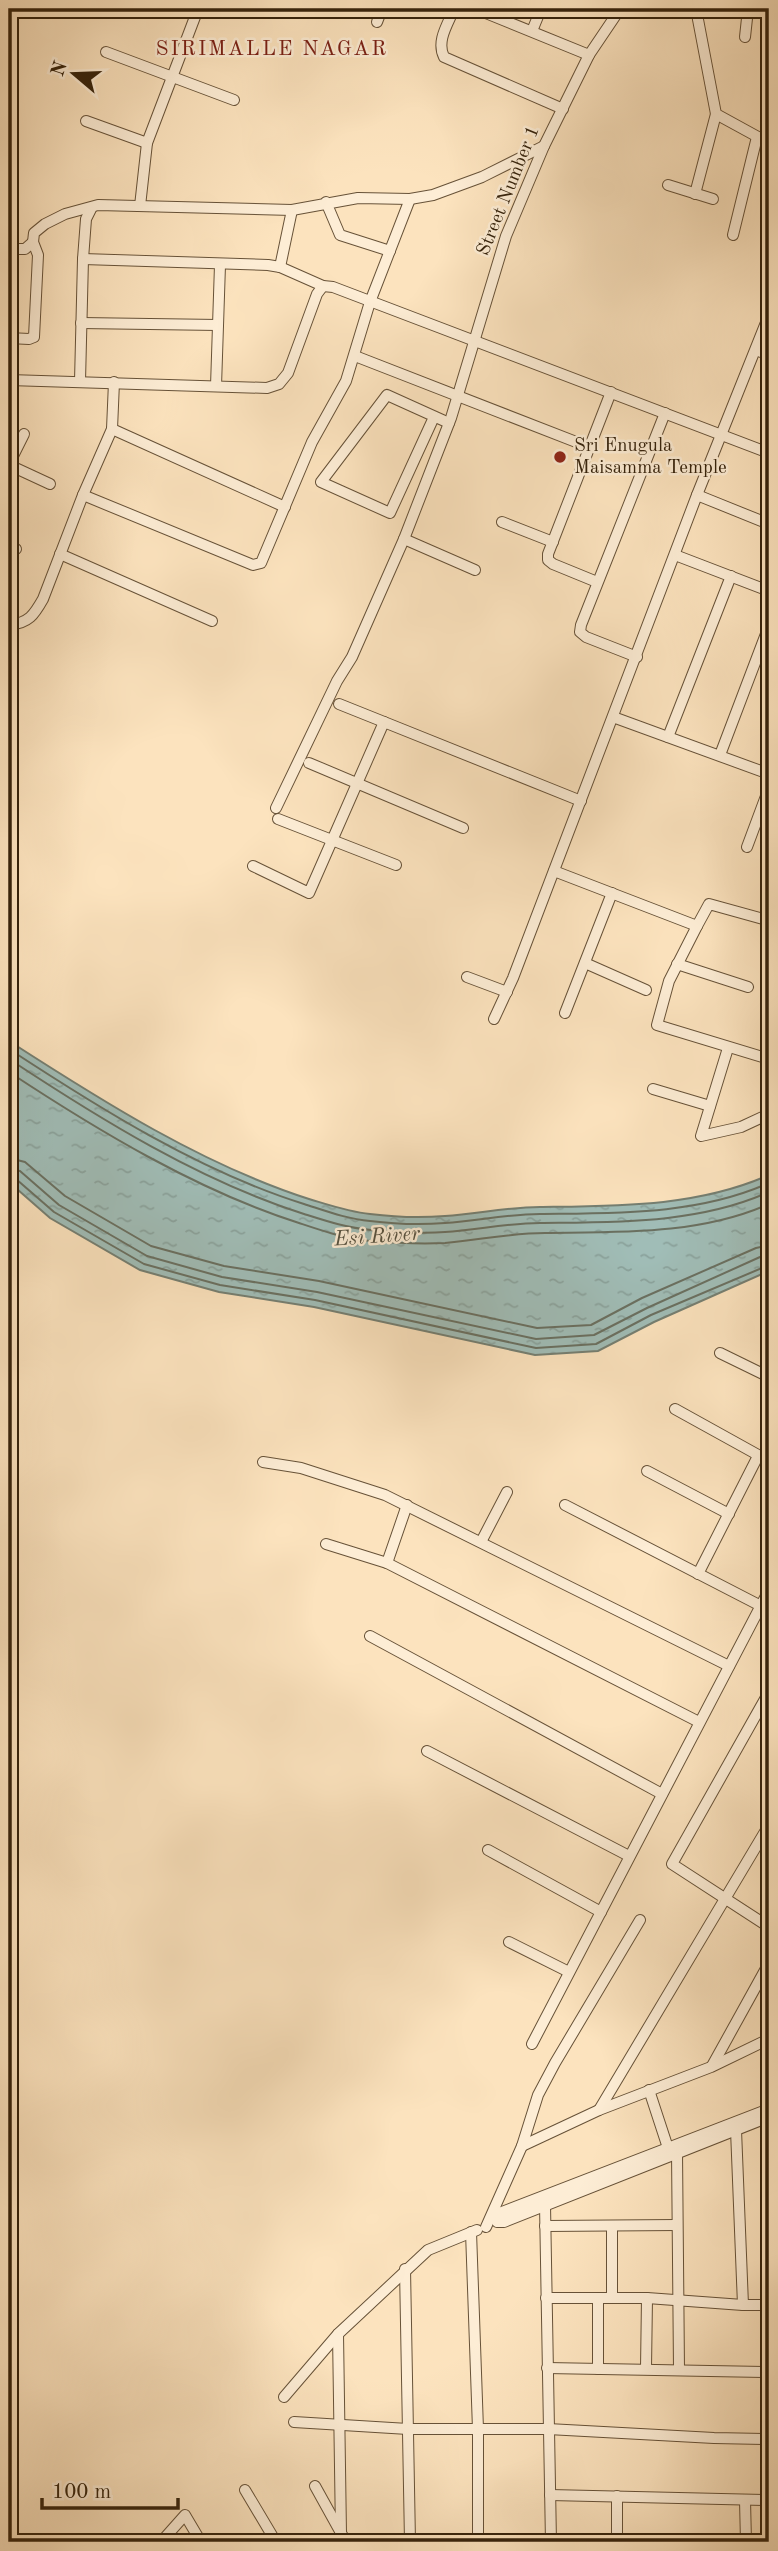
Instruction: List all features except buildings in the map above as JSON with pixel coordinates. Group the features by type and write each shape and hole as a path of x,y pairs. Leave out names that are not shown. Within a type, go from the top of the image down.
{"street":[{"path":"140,206 147,143 198,9"},
{"path":"377,22 382,9"},
{"path":"454,9 441,40 440,49 444,57 563,109"},
{"path":"476,9 589,55"},
{"path":"532,32 541,9"},
{"name":"Street Number 1","path":"333,841 277,814 337,681 352,657 404,539 449,424 506,236 544,146 589,55 620,9"},
{"path":"695,194 716,114 696,9"},
{"path":"745,37 748,9"},
{"path":"106,52 234,100"},
{"path":"716,114 769,143"},
{"path":"86,121 147,143"},
{"path":"733,235 757,137"},
{"path":"9,338 34,337 38,255 33,242 34,233 45,223 65,214 98,205 292,210 358,198 410,200 433,195 482,177 544,146"},
{"path":"668,185 713,199"},
{"path":"83,495 253,565 261,563 312,442 341,390 355,356 370,302 410,200"},
{"path":"326,202 340,235 390,251"},
{"path":"80,382 83,259 86,219 91,209"},
{"path":"281,267 292,210"},
{"path":"9,249 24,249 33,242"},
{"path":"83,259 281,267 323,286 333,287 769,453"},
{"path":"216,386 220,265"},
{"path":"9,380 267,388 279,384 288,373 317,294 323,286"},
{"path":"494,1019 507,992 769,314"},
{"path":"81,323 218,325"},
{"path":"756,350 769,355"},
{"path":"355,356 589,447"},
{"path":"9,625 22,624 35,613 43,599 83,495 113,429 114,382"},
{"path":"597,582 548,560 548,554 611,392"},
{"path":"434,417 390,513 321,482 387,396 434,417 449,424"},
{"path":"636,657 586,637 580,632 597,582 665,413"},
{"path":"113,429 285,507"},
{"path":"24,434 9,464 50,484"},
{"path":"697,495 769,524"},
{"path":"502,522 553,542"},
{"path":"404,539 475,570"},
{"path":"60,554 212,621"},
{"path":"675,555 769,591"},
{"path":"668,737 731,576"},
{"path":"720,755 769,626"},
{"path":"339,704 581,801"},
{"path":"613,717 769,774"},
{"path":"253,866 309,893 384,722"},
{"path":"309,763 463,828"},
{"path":"747,847 769,788"},
{"path":"333,841 397,865"},
{"path":"554,870 697,926"},
{"path":"565,1013 612,893"},
{"path":"763,919 709,904 669,981 657,1025 769,1059"},
{"path":"585,963 646,989"},
{"path":"677,964 748,987"},
{"path":"467,977 507,992"},
{"path":"728,1048 701,1136 741,1126 769,1114"},
{"path":"653,1089 710,1106"},
{"path":"720,1353 769,1377"},
{"path":"675,1409 769,1461"},
{"path":"698,1574 758,1455"},
{"path":"263,1462 300,1468 385,1495 729,1666"},
{"path":"647,1471 729,1514"},
{"path":"481,1542 507,1492"},
{"path":"565,1505 761,1606"},
{"path":"387,1563 407,1506"},
{"path":"326,1544 387,1563 699,1722"},
{"path":"532,2044 769,1590"},
{"path":"370,1636 662,1794"},
{"path":"769,1692 672,1864 769,1927"},
{"path":"427,1751 629,1856"},
{"path":"599,2110 769,1825"},
{"path":"488,1850 601,1912"},
{"path":"486,2227 522,2146 538,2095 640,1920"},
{"path":"509,1942 569,1972"},
{"path":"711,2067 769,1963"},
{"path":"522,2146 599,2110 711,2067 769,2039"},
{"path":"649,2090 673,2150 679,2300 678,2369"},
{"path":"284,2397 338,2334 428,2250 497,2222 504,2222 769,2109"},
{"path":"497,2222 502,2212 769,2117"},
{"path":"736,2130 743,2305"},
{"path":"545,2205 551,2542"},
{"path":"545,2226 677,2225"},
{"path":"611,2298 612,2227"},
{"path":"471,2232 478,2429 478,2542"},
{"path":"405,2269 410,2542"},
{"path":"546,2298 647,2298 769,2305"},
{"path":"598,2298 598,2369"},
{"path":"646,2368 647,2298"},
{"path":"338,2334 338,2425 344,2538"},
{"path":"547,2368 769,2372"},
{"path":"294,2422 408,2429 548,2429 769,2439"},
{"path":"315,2486 344,2538"},
{"path":"245,2490 276,2542"},
{"path":"550,2495 769,2500"},
{"path":"617,2496 617,2542"},
{"path":"745,2500 746,2542"},
{"path":"161,2542 185,2515 201,2542"}],"water":[{"name":"Esi River","path":"9,1041 80,1086 192,1150 269,1185 324,1204 362,1213 427,1217 528,1207 657,1203 742,1186 769,1175 769,1271 654,1322 598,1351 535,1355 314,1307 219,1292 140,1270 50,1218 9,1182"}],"place":[{"name":"Sri Enugula Maisamma Temple","path":"560,457"}],"district":[{"name":"SIRIMALLE NAGAR","path":"272,49"}]}
